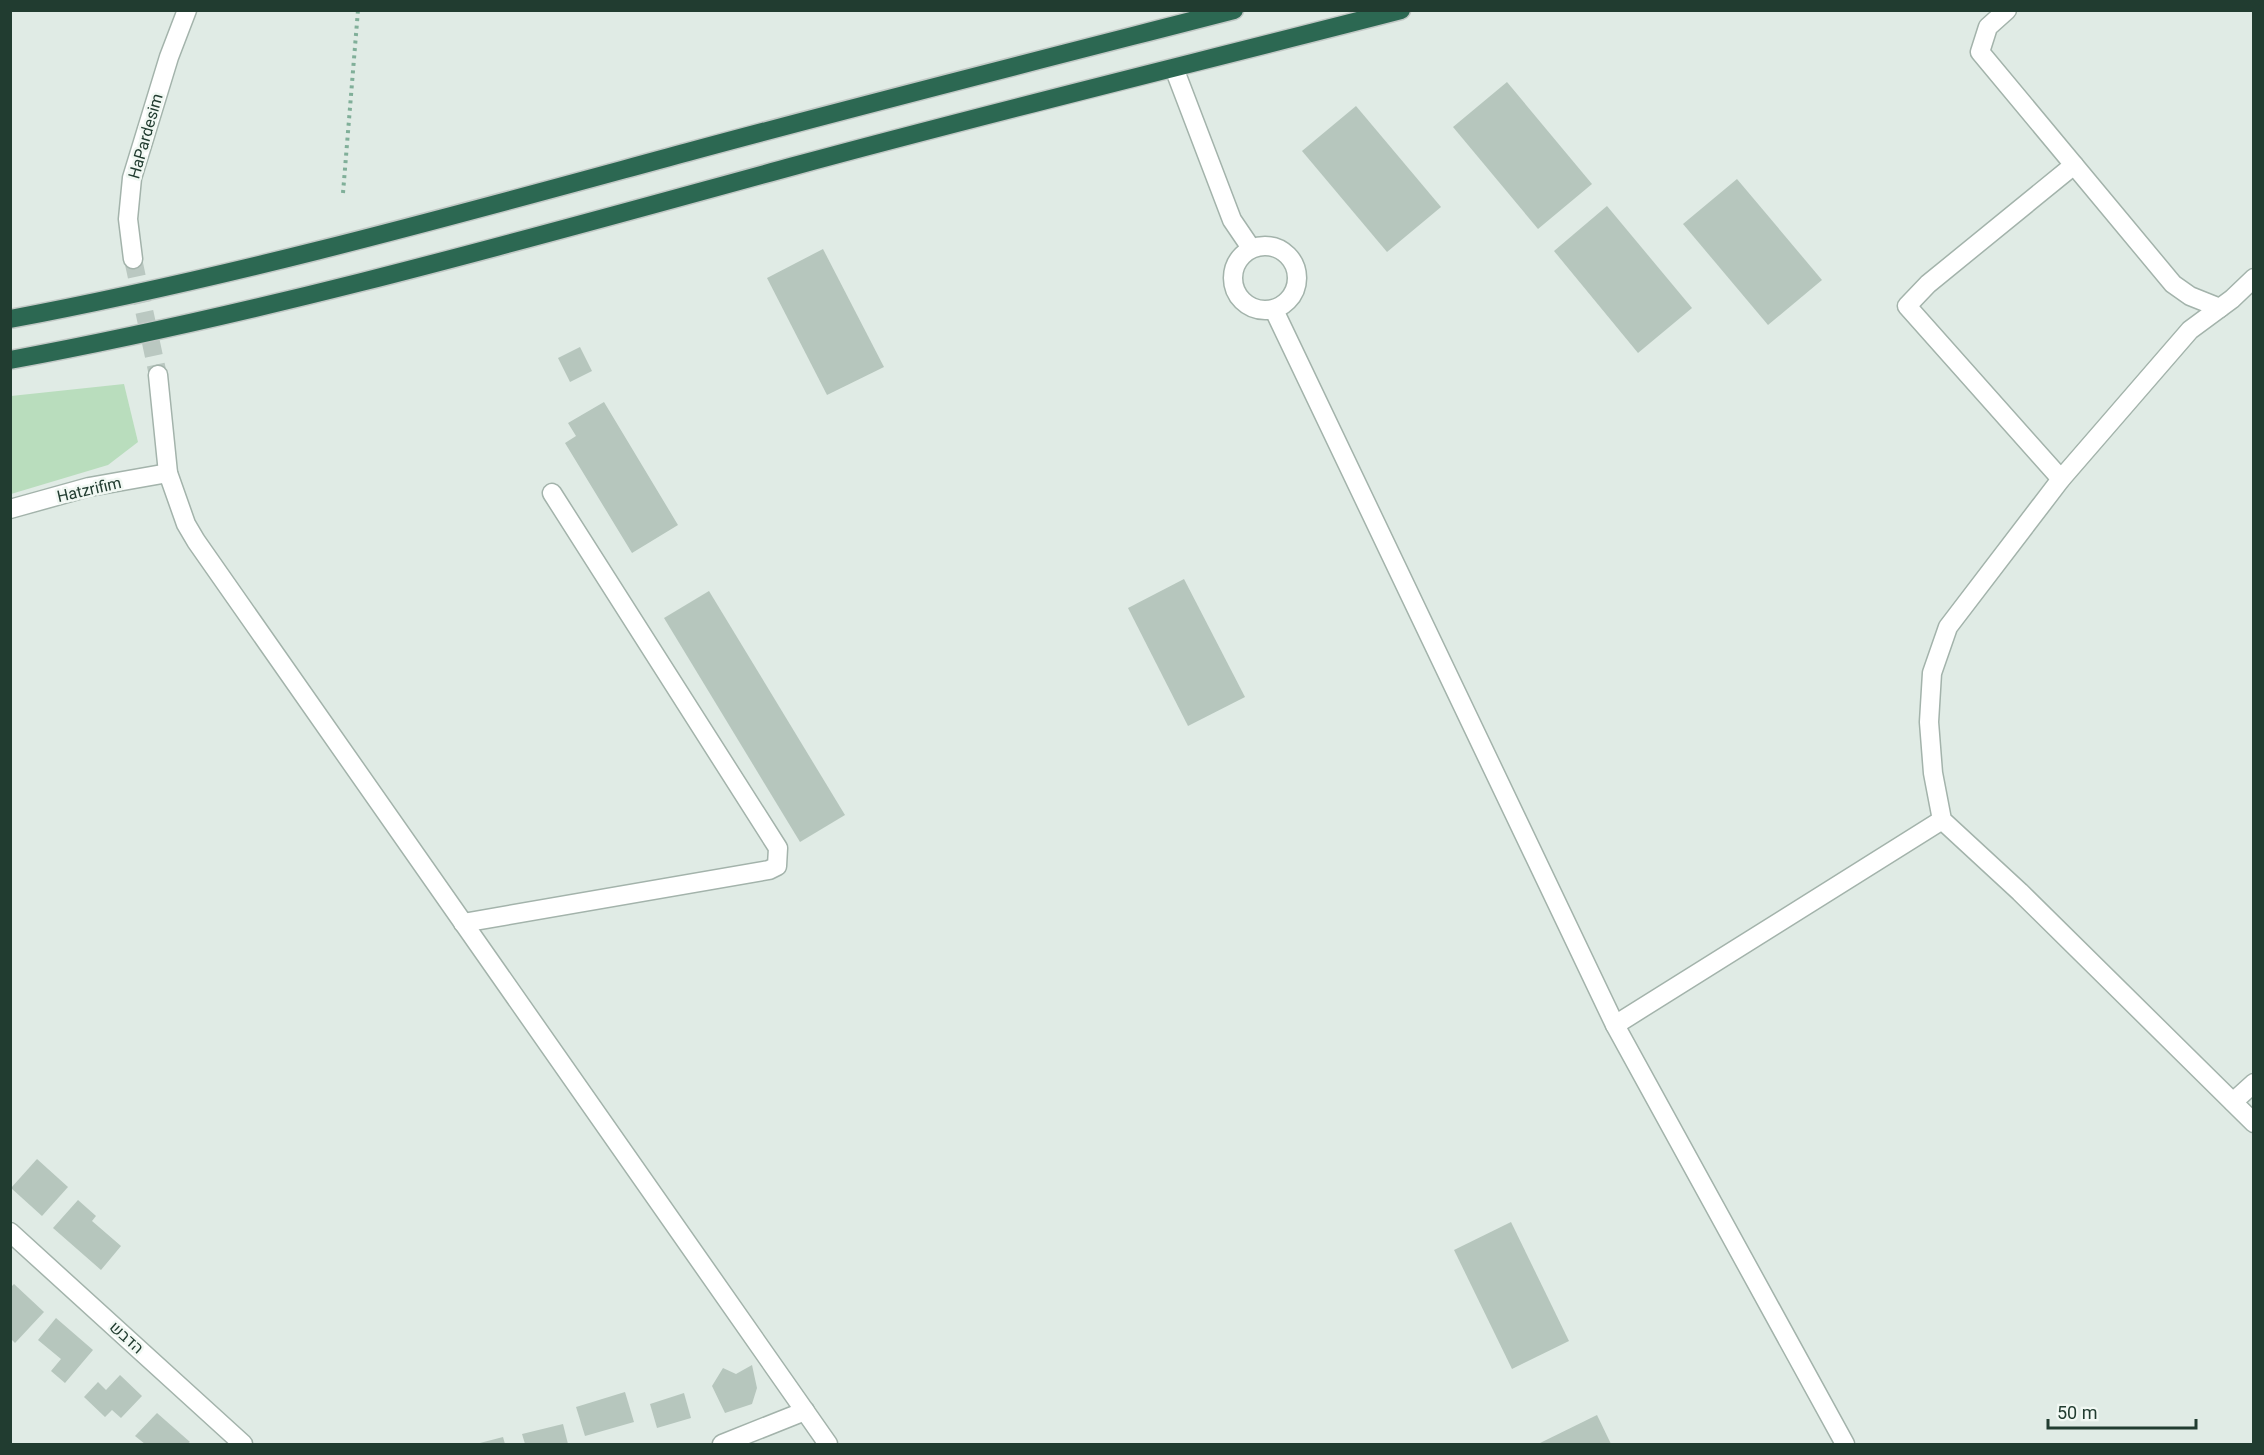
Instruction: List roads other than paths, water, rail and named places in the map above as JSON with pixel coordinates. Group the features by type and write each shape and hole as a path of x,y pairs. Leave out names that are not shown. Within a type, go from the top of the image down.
{"highway":[{"path":"10,319 175,284 372,238 906,93 1234,10"},
{"path":"10,360 206,319 382,278 916,133 1401,10"}],"street":[{"path":"2007,10 1988,27 1980,52 2173,284 2190,296 2226,303 2253,294"},
{"name":"HaPardesim","path":"133,259 128,219 132,178 169,57 186,14"},
{"path":"1174,68 1232,220 1251,248"},
{"path":"2061,479 1907,306 1928,284 2074,165"},
{"path":"1273,247 1291,258 1296,267 1298,278 1292,297 1284,305 1274,310 1253,309 1243,303 1236,294 1232,273 1242,254 1251,248 1273,247"},
{"path":"2253,278 2226,303 2190,330 2061,479 1948,627 1932,673 1929,722 1933,772 1942,820 2020,892 2253,1123"},
{"path":"1274,310 1615,1024 1845,1444"},
{"path":"158,375 168,473 186,524 196,541 828,1444"},
{"name":"Hatzrifim","path":"10,508 89,487 168,473"},
{"path":"463,923 768,870 777,866 778,848 552,493"},
{"path":"1615,1024 1942,820"},
{"path":"2233,1102 2253,1083"},
{"name":"הדבש","path":"10,1232 243,1444"},
{"path":"722,1444 805,1411"}],"tunnel":[{"path":"133,259 158,375"}]}
